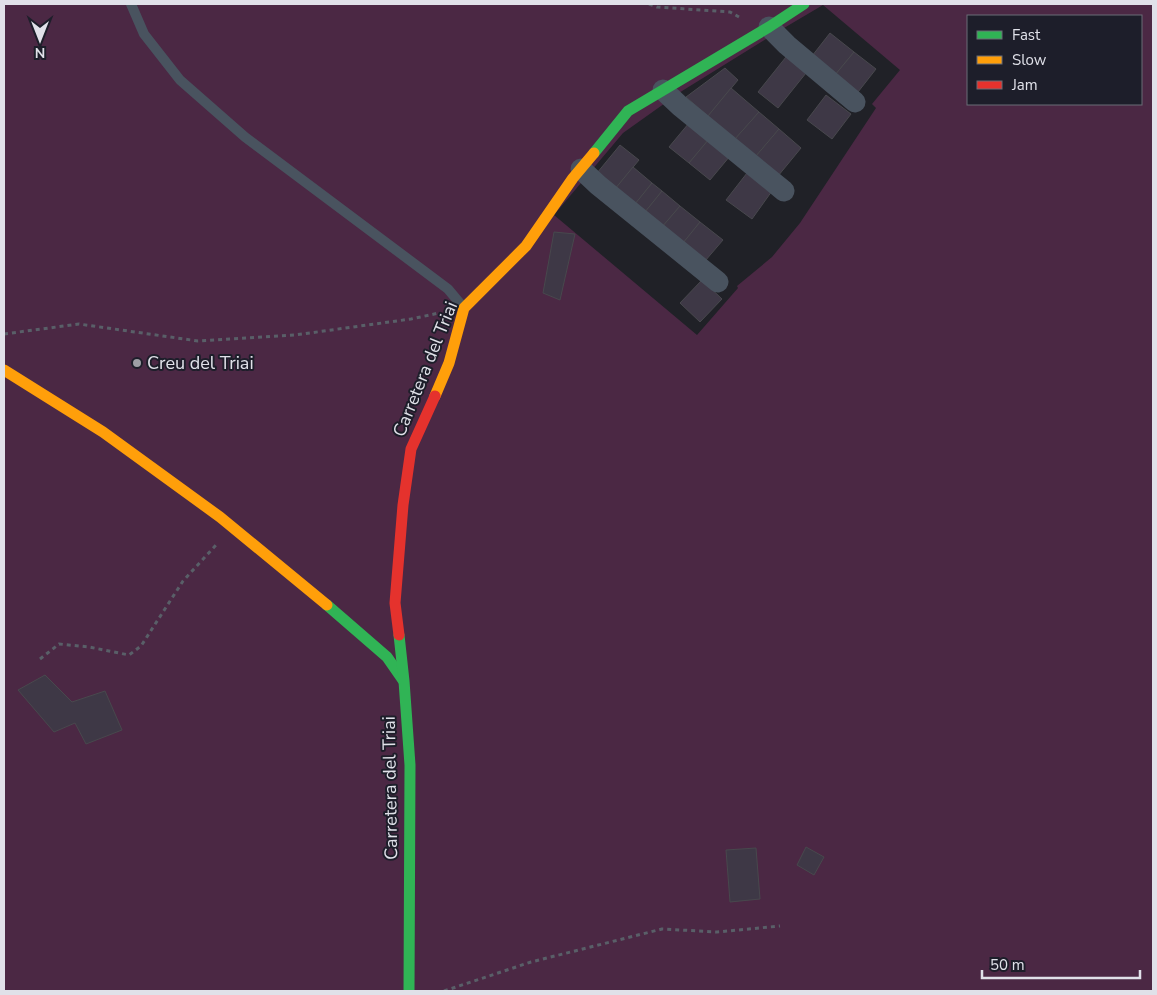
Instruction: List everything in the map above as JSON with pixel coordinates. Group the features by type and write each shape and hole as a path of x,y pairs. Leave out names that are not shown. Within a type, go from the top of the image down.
{"street":[{"name":"Carretera del Triai","path":"409,991 410,764 404,681 395,603 403,505 411,449 449,363 464,308 526,246 581,169 628,111 804,4"},
{"path":"762,31 787,44 855,102"},
{"path":"663,90 784,191"},
{"path":"581,169 598,185 718,282"},
{"path":"4,370 103,432 220,517 388,657 404,681"}],"lane":[{"path":"131,4 144,34 180,80 245,137 448,289 464,308"}],"path":[{"path":"649,4 657,8 730,12 762,31"},
{"path":"4,334 79,324 198,341 295,335 411,319 464,308"},
{"path":"40,659 59,644 89,647 129,655 141,646 183,581 232,528"},
{"path":"444,991 531,962 662,929 717,932 780,926"}],"shaded area":[{"path":"4,4 1153,4 1153,991 4,991","holes":["823,5 900,70 872,104 876,108 800,223 772,257 737,286 738,288 697,335 554,215 623,133 682,91"]}],"building":[{"path":"830,33 854,52 835,75 812,56"},
{"path":"854,52 876,69 858,92 835,75"},
{"path":"786,57 806,73 778,108 758,92"},
{"path":"725,68 738,80 708,116 686,97"},
{"path":"731,88 759,112 735,139 708,116"},
{"path":"826,95 851,114 832,139 807,120"},
{"path":"759,112 779,129 756,156 735,139"},
{"path":"689,123 709,139 689,163 669,147"},
{"path":"779,129 801,148 778,176 756,156"},
{"path":"709,139 730,156 710,180 689,163"},
{"path":"620,145 639,160 615,189 597,173"},
{"path":"633,167 652,183 635,204 615,189"},
{"path":"747,173 772,191 752,219 726,200"},
{"path":"652,183 662,191 645,212 635,204"},
{"path":"662,191 680,206 662,227 645,212"},
{"path":"680,206 700,222 683,243 662,227"},
{"path":"700,222 723,240 705,261 683,243"},
{"path":"554,232 575,234 560,300 543,293"},
{"path":"702,280 722,299 700,322 680,303"},
{"path":"45,675 72,702 105,691 122,730 86,744 75,723 54,732 18,690"},
{"path":"806,847 824,857 814,875 797,865"},
{"path":"756,848 760,899 730,902 726,850"}],"traffic: fast":[{"path":"594,153 628,111 804,4"},
{"path":"327,605 387,657 403,680"},
{"path":"399,635 410,765 409,991"}],"traffic: slow":[{"path":"435,396 449,363 464,308 526,246 573,178 594,153"},
{"path":"4,370 103,432 220,517 327,605"}],"traffic: jam":[{"path":"399,635 395,603 403,505 411,449 435,396"}],"place":[{"name":"Creu del Triai","path":"137,363"}]}
